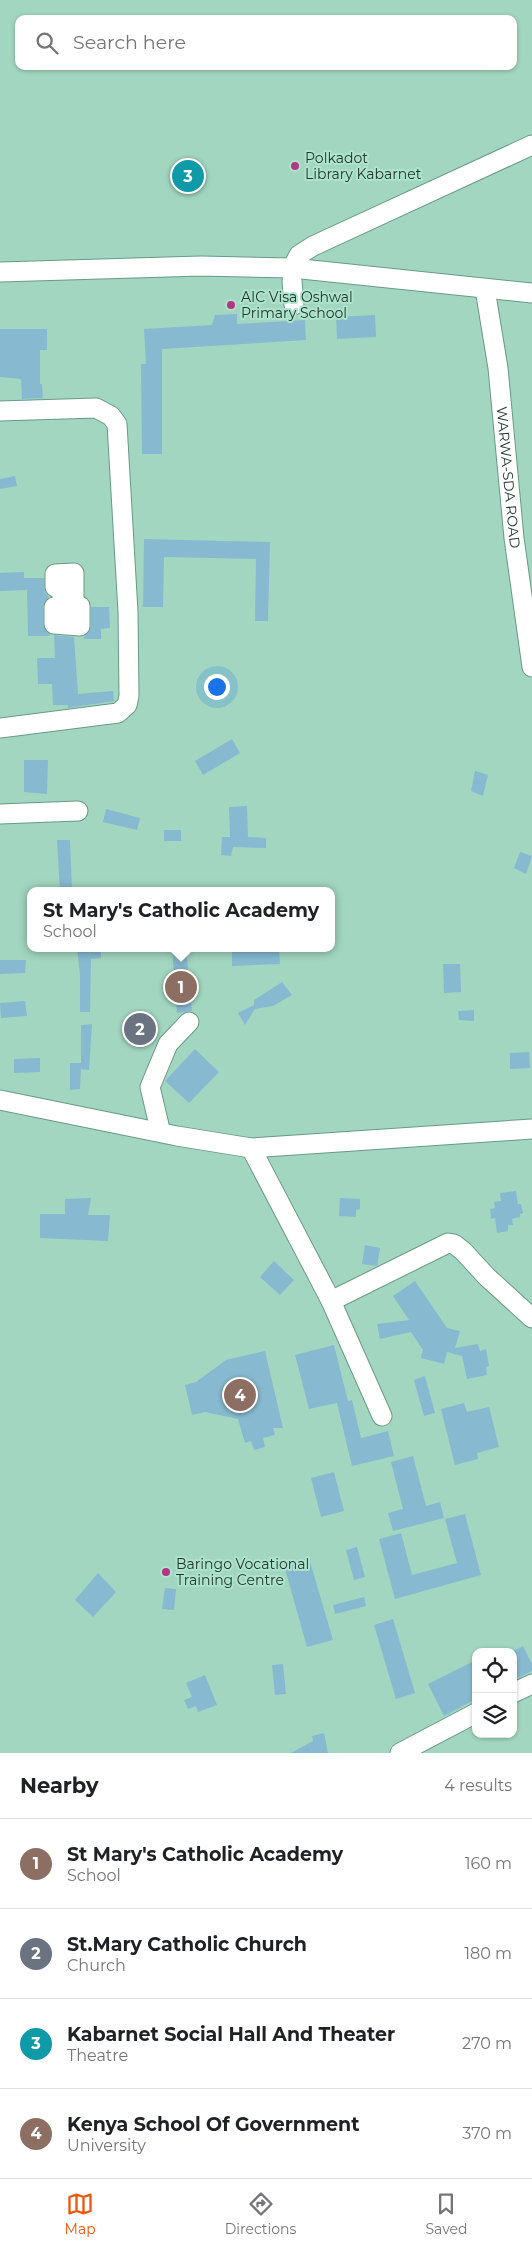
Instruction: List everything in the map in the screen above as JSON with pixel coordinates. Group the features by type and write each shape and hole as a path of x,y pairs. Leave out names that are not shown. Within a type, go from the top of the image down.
{"street":[{"path":"294,304 292,274 299,255 312,246 532,145"},
{"path":"0,272 201,266 532,293"},
{"name":"WARWA-SDA ROAD","path":"485,289 498,368 514,538 532,667"},
{"path":"0,411 96,408 111,416 117,424 128,612 129,696 127,706 118,712 0,728"},
{"path":"0,814 78,811"},
{"path":"159,1126 150,1087 168,1044 189,1022"},
{"path":"0,1100 177,1136 251,1148 532,1129"},
{"path":"251,1148 330,1301 382,1416"},
{"path":"330,1301 442,1244 454,1244 532,1318"},
{"path":"517,1691 532,1684"},
{"path":"400,1753 472,1715"}],"building":[{"path":"237,314 237,324 305,320 306,340 162,349 162,454 142,454 141,364 146,364 144,329 212,325 215,315"},
{"path":"375,315 376,337 337,339 336,317"},
{"path":"0,329 47,329 47,350 40,350 40,384 42,384 43,398 22,399 21,379 0,377"},
{"path":"15,476 17,486 0,489 0,479"},
{"path":"144,539 270,542 268,621 255,621 256,559 164,557 163,607 143,607"},
{"path":"24,572 24,578 44,578 45,592 49,597 43,607 43,624 50,636 28,636 27,590 0,591 0,573"},
{"path":"91,607 109,607 110,628 101,629 101,639 83,639 91,627"},
{"path":"54,635 74,637 78,694 113,691 114,701 68,708 68,705 53,705 52,684 38,684 37,658 55,658"},
{"path":"232,739 240,753 203,775 195,761"},
{"path":"24,760 48,760 47,794 24,792"},
{"path":"475,771 488,775 483,796 471,791"},
{"path":"247,806 248,837 266,838 266,848 233,847 231,856 221,855 222,837 230,837 229,807"},
{"path":"106,809 140,818 137,830 103,822"},
{"path":"164,830 181,830 181,841 164,841"},
{"path":"57,840 70,840 72,887 60,887"},
{"path":"520,852 532,856 526,874 514,868"},
{"path":"77,952 101,952 101,958 91,959 90,1012 80,1012 80,975"},
{"path":"172,952 186,952 192,1011 177,1013"},
{"path":"232,952 279,952 280,964 232,966"},
{"path":"0,960 26,960 25,973 0,974"},
{"path":"443,964 460,964 461,992 444,993"},
{"path":"282,982 292,995 273,1006 255,1009 245,1025 238,1013 254,1005 254,1000"},
{"path":"25,1001 27,1016 1,1018 0,1003"},
{"path":"474,1010 474,1021 459,1020 458,1011"},
{"path":"92,1024 89,1070 81,1069 80,1089 70,1090 70,1063 81,1063 81,1025"},
{"path":"195,1049 219,1072 189,1103 165,1081"},
{"path":"529,1052 530,1068 510,1069 510,1053"},
{"path":"40,1058 40,1072 14,1073 14,1059"},
{"path":"516,1191 518,1204 521,1204 523,1213 520,1214 520,1217 512,1219 513,1225 508,1225 508,1231 497,1233 495,1218 491,1219 490,1209 495,1208 494,1202 501,1201 500,1193"},
{"path":"91,1198 88,1215 110,1215 108,1241 40,1238 40,1214 65,1214 65,1199"},
{"path":"340,1198 360,1199 360,1209 356,1210 356,1217 339,1216"},
{"path":"365,1245 380,1248 377,1266 362,1264"},
{"path":"274,1261 294,1280 280,1295 260,1277"},
{"path":"415,1281 447,1328 460,1331 455,1348 478,1344 480,1351 486,1349 489,1366 486,1367 487,1375 467,1379 462,1356 447,1352 444,1364 421,1358 423,1350 411,1332 380,1339 377,1324 409,1320 393,1296"},
{"path":"334,1345 348,1401 352,1400 361,1438 388,1431 394,1456 352,1466 337,1403 309,1409 295,1355"},
{"path":"265,1351 283,1428 273,1428 275,1435 263,1438 265,1447 254,1450 251,1441 245,1443 238,1419 205,1412 192,1415 185,1385 196,1382 226,1360"},
{"path":"425,1376 435,1413 424,1416 414,1380"},
{"path":"464,1403 467,1412 489,1407 499,1447 477,1453 478,1459 455,1465 441,1409"},
{"path":"413,1456 426,1506 440,1502 444,1518 393,1531 388,1513 403,1509 391,1462"},
{"path":"334,1472 344,1511 321,1517 311,1478"},
{"path":"465,1514 481,1575 395,1599 379,1539 401,1533 412,1575 457,1563 445,1519"},
{"path":"357,1547 365,1577 354,1580 346,1550"},
{"path":"309,1558 333,1640 307,1647 284,1565"},
{"path":"98,1573 116,1592 93,1617 75,1600"},
{"path":"165,1588 176,1589 174,1610 162,1609"},
{"path":"364,1597 366,1606 335,1614 333,1605"},
{"path":"393,1619 415,1693 396,1699 374,1625"},
{"path":"523,1646 532,1664 532,1671 517,1678 517,1649"},
{"path":"472,1662 472,1701 444,1716 428,1684"},
{"path":"283,1664 286,1694 275,1695 272,1665"},
{"path":"205,1675 217,1705 198,1712 196,1706 188,1709 184,1700 192,1697 186,1683"},
{"path":"324,1733 328,1753 291,1753 313,1741 312,1736"}],"place":[{"name":"Polkadot Library Kabarnet","path":"295,166"},
{"name":"Kabarnet Social Hall And Theater","path":"188,176"},
{"name":"AIC Visa Oshwal Primary School","path":"231,305"},
{"name":"St Mary's Catholic Academy","path":"181,987"},
{"name":"St.Mary Catholic Church","path":"140,1029"},
{"name":"Kenya School Of Government","path":"240,1395"},
{"name":"Baringo Vocational Training Centre","path":"166,1572"}]}
